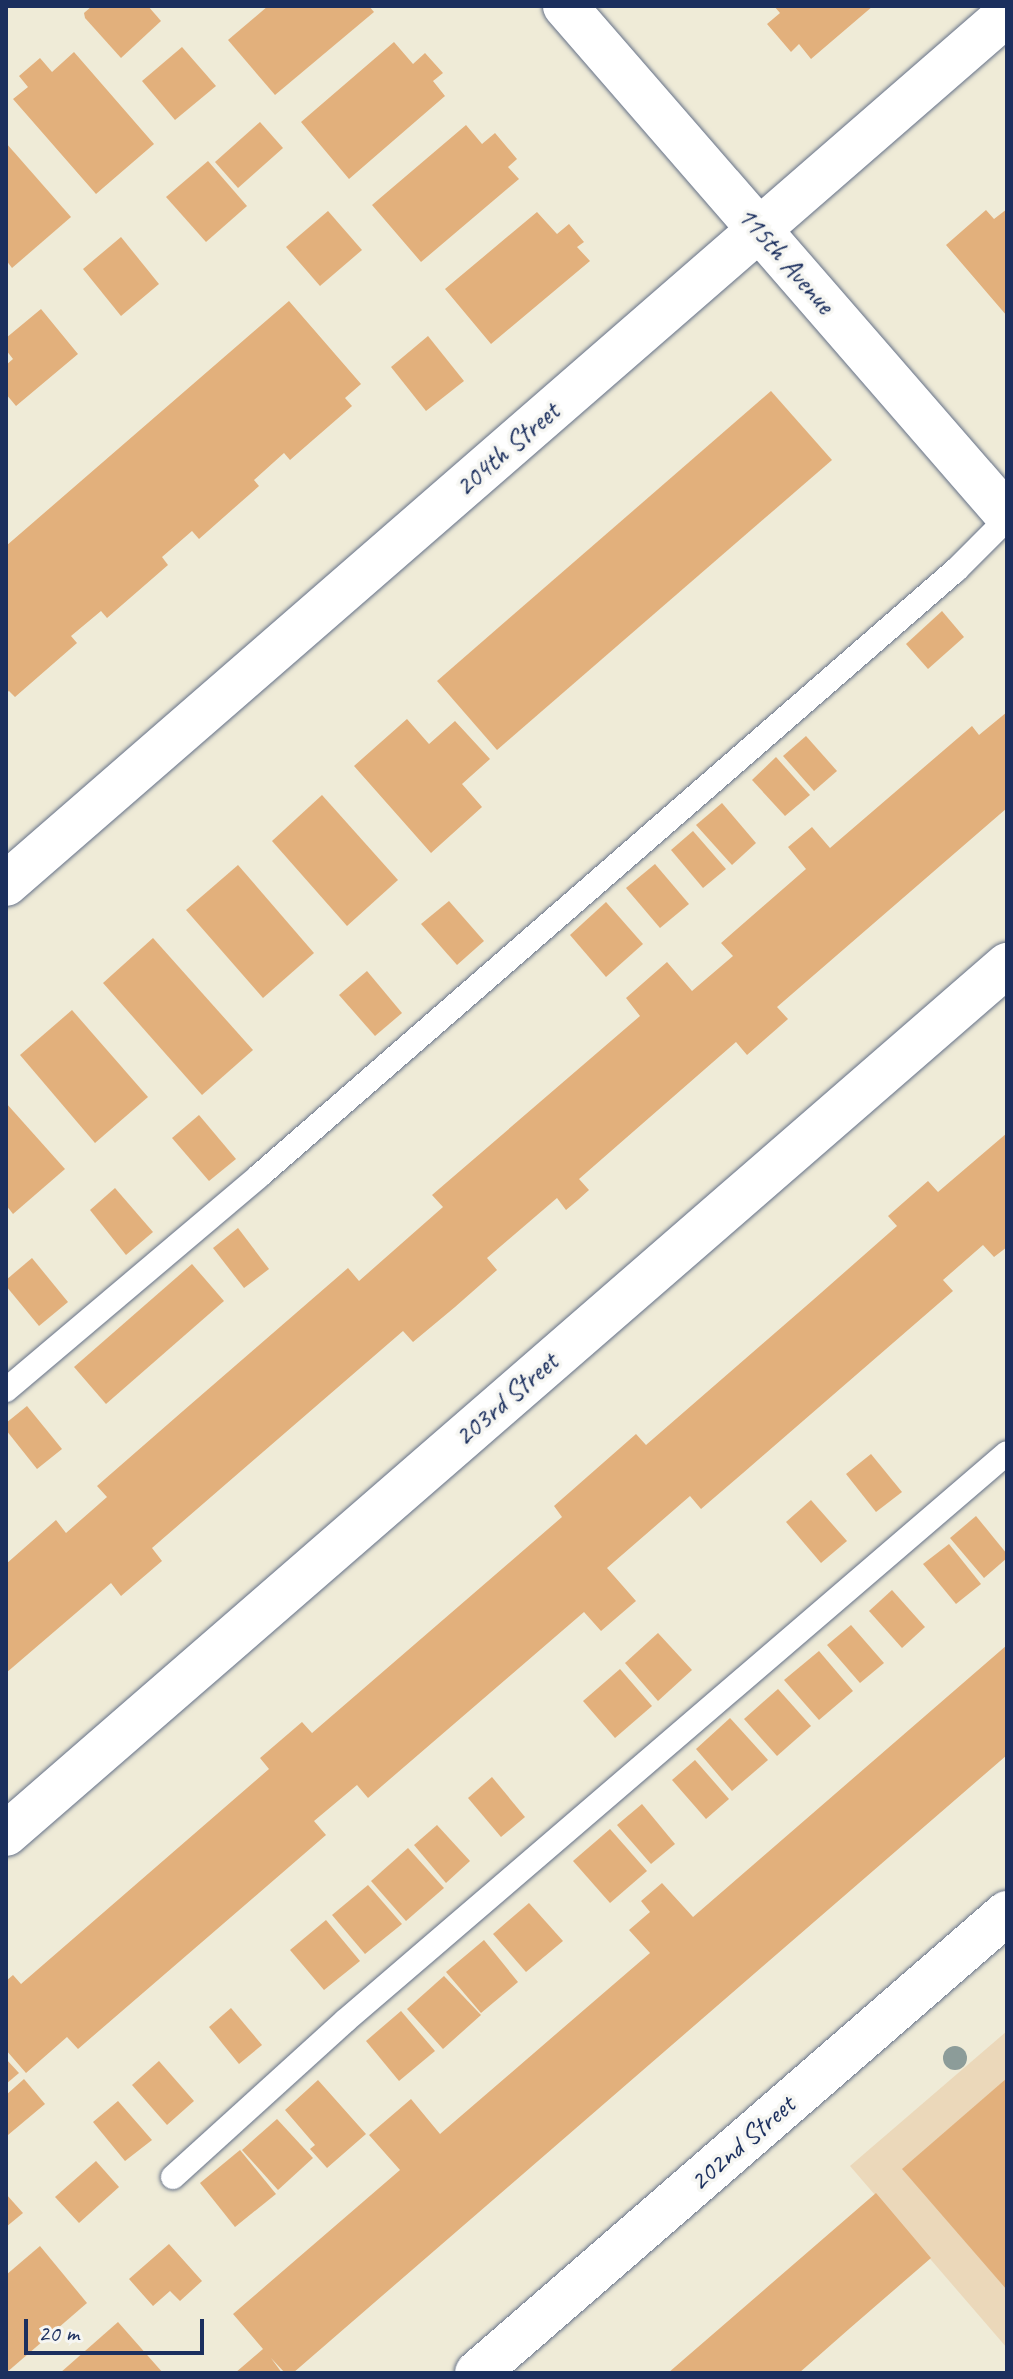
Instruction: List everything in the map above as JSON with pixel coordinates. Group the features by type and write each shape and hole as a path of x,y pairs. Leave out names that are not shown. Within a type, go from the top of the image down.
{"street":[{"name":"115th Avenue","path":"565,6 1007,517"},
{"name":"204th Street","path":"6,884 1007,14"},
{"name":"203rd Street","path":"6,1834 1007,965"},
{"name":"202nd Street","path":"477,2373 1007,1913"}],"lane":[{"path":"6,1390 259,1176 932,591 1007,517"},
{"path":"173,2177 345,2021 1007,1453"}],"shaded area":[{"path":"1007,2031 1007,2348 850,2166"}],"building":[{"path":"92,6 148,6 161,21 121,58 85,18 84,13"},
{"path":"268,6 369,6 374,12 275,95 228,40"},
{"path":"774,6 873,6 811,59 799,44 791,52 767,24 780,13"},
{"path":"394,42 413,64 425,53 443,73 433,81 445,96 349,179 301,122"},
{"path":"182,47 216,86 175,120 142,81"},
{"path":"74,52 154,144 96,194 13,99 28,87 19,76 40,58 52,72"},
{"path":"260,122 283,148 238,188 215,162"},
{"path":"466,125 482,144 495,133 517,159 508,167 519,179 421,262 372,205"},
{"path":"6,143 71,217 12,268 6,260"},
{"path":"208,161 247,206 206,242 166,197"},
{"path":"1007,209 1007,316 946,245 986,210 994,219"},
{"path":"328,211 362,250 320,286 286,247"},
{"path":"537,212 557,234 569,224 584,242 577,247 590,261 491,344 445,289"},
{"path":"121,237 159,284 121,316 83,269"},
{"path":"289,301 361,384 345,398 352,406 290,460 284,453 254,480 259,486 199,539 192,531 162,557 168,565 107,618 101,611 71,636 77,643 15,697 9,691 6,693 6,546"},
{"path":"41,309 78,354 16,406 6,394 6,365 13,359 6,350 6,338"},
{"path":"428,336 464,381 426,411 391,367"},
{"path":"771,391 832,460 497,750 437,681"},
{"path":"942,611 964,637 928,669 906,644"},
{"path":"1007,712 1007,808 777,1007 788,1019 747,1055 736,1042 579,1179 589,1190 579,1199 566,1210 557,1198 487,1258 497,1270 455,1307 413,1342 403,1331 152,1548 162,1561 121,1596 111,1583 6,1673 6,1564 56,1520 66,1533 107,1497 97,1486 348,1268 359,1281 443,1207 432,1195 640,1016 626,998 667,962 692,991 733,956 721,943 806,869 788,847 812,827 830,848 972,726 979,735"},
{"path":"407,719 429,744 455,721 490,759 462,784 482,807 431,853 354,766"},
{"path":"806,736 837,771 814,791 783,756"},
{"path":"776,757 810,795 785,816 752,780"},
{"path":"322,795 398,880 347,926 272,841"},
{"path":"722,803 756,843 732,865 696,825"},
{"path":"693,831 726,869 703,888 671,850"},
{"path":"655,864 689,904 660,928 626,888"},
{"path":"238,865 314,953 263,998 186,910"},
{"path":"449,901 484,941 457,965 421,924"},
{"path":"606,902 643,944 606,977 570,935"},
{"path":"153,938 253,1050 202,1095 103,983"},
{"path":"367,971 402,1013 375,1036 339,995"},
{"path":"72,1010 148,1097 95,1143 20,1055"},
{"path":"6,1103 65,1169 13,1214 6,1205"},
{"path":"199,1115 236,1159 209,1181 172,1138"},
{"path":"1007,1133 1007,1247 994,1257 983,1245 943,1280 953,1291 743,1473 701,1509 690,1496 607,1568 636,1601 601,1631 584,1612 368,1798 357,1785 314,1821 326,1835 78,2049 67,2037 26,2073 6,2050 6,1981 13,1975 21,1984 269,1769 260,1758 302,1722 312,1733 562,1517 554,1506 636,1434 646,1445 897,1226 888,1216 928,1181 938,1192"},
{"path":"115,1188 153,1232 126,1255 90,1210"},
{"path":"238,1228 269,1269 244,1288 213,1248"},
{"path":"32,1258 68,1302 39,1326 6,1286 6,1280"},
{"path":"192,1264 224,1301 106,1404 74,1367"},
{"path":"27,1406 62,1449 37,1469 6,1430 6,1423"},
{"path":"871,1454 902,1492 876,1512 846,1474"},
{"path":"811,1500 847,1541 821,1563 786,1522"},
{"path":"976,1516 1007,1554 1007,1558 984,1578 950,1538"},
{"path":"949,1544 981,1584 956,1604 923,1564"},
{"path":"892,1590 925,1627 902,1648 869,1611"},
{"path":"851,1625 884,1663 860,1683 827,1645"},
{"path":"658,1633 692,1670 658,1701 625,1663"},
{"path":"1007,1645 1007,1755 293,2373 285,2373 271,2358 282,2373 235,2373 263,2349 233,2314 400,2170 369,2135 411,2099 440,2134 650,1953 629,1930 650,1912 641,1901 662,1883 693,1917"},
{"path":"819,1651 853,1691 819,1720 784,1680"},
{"path":"620,1669 652,1706 615,1738 583,1701"},
{"path":"778,1689 811,1726 777,1756 744,1719"},
{"path":"730,1718 768,1760 732,1791 696,1749"},
{"path":"695,1760 729,1799 706,1819 672,1780"},
{"path":"492,1777 525,1817 501,1837 468,1798"},
{"path":"642,1804 675,1844 651,1864 617,1825"},
{"path":"437,1825 470,1861 446,1883 414,1845"},
{"path":"610,1829 647,1871 610,1903 573,1861"},
{"path":"408,1848 444,1888 406,1921 371,1881"},
{"path":"368,1885 402,1924 365,1954 332,1915"},
{"path":"529,1903 563,1941 526,1972 493,1934"},
{"path":"326,1920 360,1961 324,1990 290,1950"},
{"path":"484,1940 518,1982 481,2013 446,1972"},
{"path":"444,1976 481,2015 443,2049 407,2009"},
{"path":"231,2008 262,2045 239,2064 209,2027"},
{"path":"401,2011 435,2051 399,2081 366,2041"},
{"path":"6,2059 19,2073 6,2084"},
{"path":"159,2061 194,2101 167,2125 132,2085"},
{"path":"1007,2078 1007,2290 902,2169"},
{"path":"24,2079 45,2104 8,2135 6,2095"},
{"path":"318,2080 366,2134 327,2168 310,2149 315,2145 285,2110"},
{"path":"118,2101 152,2140 125,2161 93,2122"},
{"path":"277,2119 313,2158 278,2190 242,2150"},
{"path":"240,2150 276,2194 235,2227 200,2183"},
{"path":"96,2161 119,2187 79,2223 55,2197"},
{"path":"876,2193 931,2258 799,2373 668,2373"},
{"path":"6,2194 23,2213 6,2227"},
{"path":"169,2244 202,2281 180,2301 170,2291 153,2306 129,2279"},
{"path":"40,2246 87,2303 6,2373 6,2275"},
{"path":"118,2322 163,2373 60,2373"}]}
